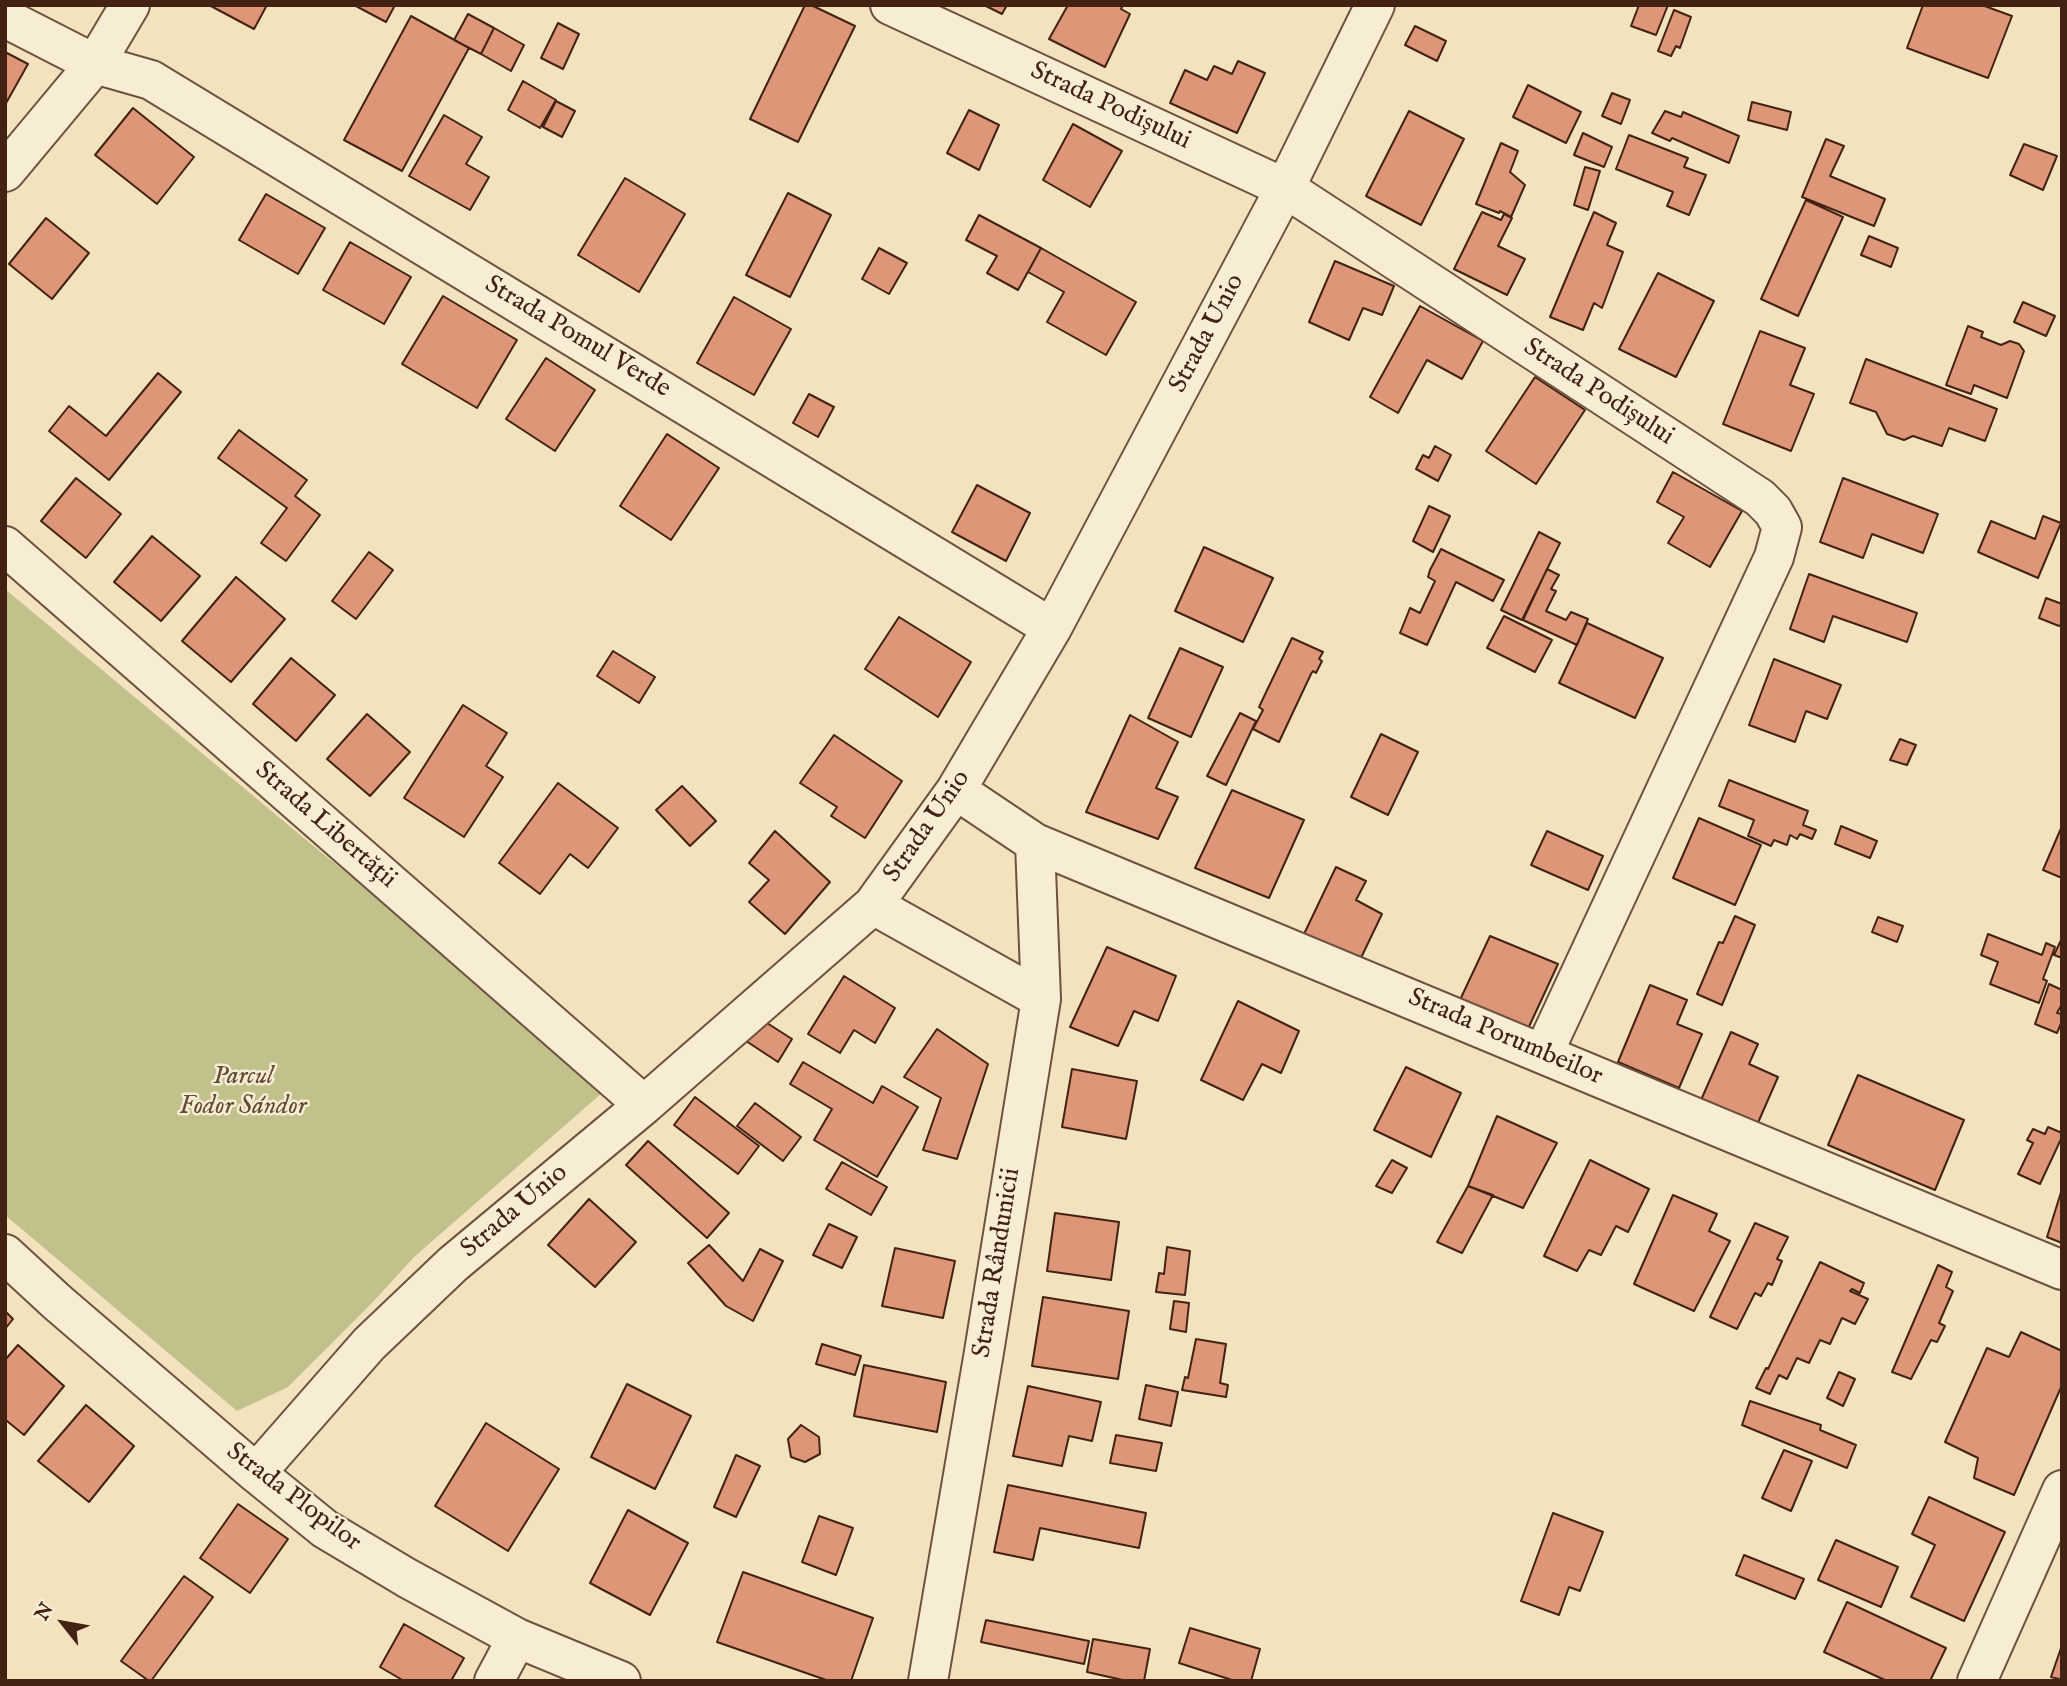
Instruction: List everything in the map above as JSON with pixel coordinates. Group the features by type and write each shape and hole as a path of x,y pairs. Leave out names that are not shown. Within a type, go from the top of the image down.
{"street":[{"path":"5,172 94,64 130,5"},
{"name":"Strada Podișului","path":"890,5 1285,188 1760,498 1773,511 1782,527 1774,557 1544,1054"},
{"name":"Strada Unio","path":"256,1473 369,1344 453,1264 644,1105 873,905 956,790 1052,628 1285,188 1375,5"},
{"name":"Strada Pomul Verde","path":"5,18 94,64 151,80 1052,628"},
{"name":"Strada Libertății","path":"5,546 644,1105"},
{"name":"Strada Porumbeilor","path":"956,790 1035,843 2062,1270"},
{"name":"Strada Rândunicii","path":"928,1681 1041,999 1035,843"},
{"path":"873,905 1041,999"},
{"name":"Strada Plopilor","path":"5,1254 57,1302 325,1529 407,1578 517,1638 621,1681"},
{"path":"1977,1681 2062,1490"},
{"path":"494,1681 517,1638"}],"green space":[{"name":"Parcul Fodor Sándor","path":"5,589 311,844 574,1056 602,1093 414,1257 288,1387 237,1411 5,1215"}],"building":[{"path":"209,5 267,5 254,29"},
{"path":"354,5 395,5 386,22"},
{"path":"805,5 811,5 855,26 798,142 750,119"},
{"path":"984,5 1007,5 1002,14"},
{"path":"1068,5 1123,5 1121,9 1130,14 1105,67 1049,39"},
{"path":"1639,5 1668,5 1656,35 1631,26"},
{"path":"1923,5 1982,5 2012,16 1988,78 1907,48"},
{"path":"1674,10 1691,17 1680,48 1676,46 1671,56 1658,51"},
{"path":"468,14 494,28 481,54 454,40"},
{"path":"411,16 469,48 402,171 344,140"},
{"path":"558,23 579,34 563,69 541,58"},
{"path":"1415,26 1446,41 1437,61 1405,45"},
{"path":"494,28 524,45 511,71 481,54"},
{"path":"5,52 28,64 5,105"},
{"path":"1238,61 1265,73 1237,133 1170,103 1185,70 1207,80 1214,66 1232,74"},
{"path":"523,81 556,100 540,128 508,110"},
{"path":"1528,85 1581,112 1566,143 1513,117"},
{"path":"1612,93 1630,100 1621,124 1602,116"},
{"path":"556,101 575,111 562,137 543,127"},
{"path":"1752,102 1791,112 1787,130 1748,120"},
{"path":"133,108 194,157 157,204 95,155"},
{"path":"969,110 999,125 979,170 947,153"},
{"path":"1409,111 1464,139 1421,225 1366,196"},
{"path":"1665,111 1681,117 1683,112 1739,136 1729,163 1672,138 1670,141 1652,133"},
{"path":"444,115 482,137 466,164 489,177 470,210 409,176"},
{"path":"1073,124 1122,151 1090,207 1043,180"},
{"path":"1583,133 1612,147 1604,167 1574,155"},
{"path":"1629,135 1688,158 1684,167 1706,175 1689,215 1667,206 1673,192 1616,169"},
{"path":"1826,139 1844,146 1830,176 1885,199 1874,226 1802,197"},
{"path":"1501,143 1518,151 1510,172 1525,185 1511,217 1476,204"},
{"path":"2024,144 2057,156 2043,190 2010,175"},
{"path":"1585,167 1600,171 1588,210 1574,205"},
{"path":"625,178 685,214 639,292 578,255"},
{"path":"788,193 831,215 790,297 746,275"},
{"path":"266,194 325,228 298,274 239,240"},
{"path":"1806,200 1843,217 1798,316 1761,299"},
{"path":"1482,212 1501,220 1504,214 1512,218 1498,246 1525,259 1507,295 1454,269"},
{"path":"1594,212 1616,223 1607,245 1623,252 1602,308 1594,303 1583,330 1550,317"},
{"path":"979,215 1041,248 1018,290 987,273 997,256 966,240"},
{"path":"46,218 89,253 52,299 9,264"},
{"path":"1869,236 1898,248 1891,267 1861,255"},
{"path":"350,242 411,277 384,324 323,290"},
{"path":"879,248 907,263 889,294 862,279"},
{"path":"1041,248 1136,302 1106,355 1047,322 1064,292 1028,272"},
{"path":"1335,261 1394,286 1382,315 1363,308 1349,340 1309,322"},
{"path":"1658,273 1714,301 1676,377 1619,349"},
{"path":"443,296 517,340 477,408 402,364"},
{"path":"734,297 791,329 754,395 697,363"},
{"path":"2023,302 2055,316 2046,336 2014,322"},
{"path":"1420,306 1483,341 1462,379 1427,360 1398,413 1370,397"},
{"path":"1968,326 1983,332 1981,337 2001,345 2010,341 2019,344 2024,351 2007,398 1974,385 1971,394 1946,385"},
{"path":"1760,331 1805,348 1790,385 1814,394 1791,451 1723,424"},
{"path":"546,358 595,390 555,451 506,419"},
{"path":"1866,359 1997,409 1985,441 1949,428 1942,446 1913,436 1904,440 1887,434 1876,412 1850,403"},
{"path":"158,373 181,392 109,480 49,431 69,406 106,436"},
{"path":"1535,377 1585,410 1536,484 1486,451"},
{"path":"809,394 834,407 818,437 793,423"},
{"path":"239,430 307,480 295,496 320,515 286,561 261,543 287,508 218,458"},
{"path":"667,434 719,468 671,540 620,506"},
{"path":"1435,446 1451,455 1438,481 1416,469 1423,455 1429,458"},
{"path":"1673,472 1742,511 1710,567 1668,543 1684,517 1657,502"},
{"path":"76,478 121,514 86,558 41,521"},
{"path":"1843,478 1938,514 1923,553 1872,534 1863,558 1820,542"},
{"path":"977,485 1030,513 1006,561 952,532"},
{"path":"1429,506 1450,516 1433,552 1413,541"},
{"path":"2043,516 2061,523 2038,578 1978,552 1991,521 2035,539"},
{"path":"1539,532 1560,543 1522,620 1501,610"},
{"path":"152,536 200,576 161,621 114,582"},
{"path":"1204,547 1273,578 1243,642 1175,611"},
{"path":"1441,549 1504,580 1493,601 1456,582 1427,645 1400,633 1410,608 1420,613 1435,581 1428,577"},
{"path":"369,552 393,570 356,619 332,601"},
{"path":"1547,569 1559,575 1551,589 1556,591 1546,611 1566,620 1571,612 1588,619 1577,645 1523,620"},
{"path":"1809,574 1917,613 1907,642 1833,616 1824,642 1790,629"},
{"path":"236,577 285,619 231,682 182,641"},
{"path":"2046,598 2062,604 2062,624 2059,626 2039,618"},
{"path":"1504,616 1552,640 1535,672 1487,648"},
{"path":"899,617 971,662 938,717 865,669"},
{"path":"1587,623 1663,658 1635,718 1559,683"},
{"path":"1292,638 1323,652 1319,659 1322,661 1316,673 1313,671 1311,674 1279,742 1253,729 1263,710 1259,707"},
{"path":"1180,648 1223,667 1191,737 1148,718"},
{"path":"613,651 655,677 639,703 597,676"},
{"path":"291,658 335,695 296,741 253,704"},
{"path":"1774,659 1841,685 1827,719 1806,711 1795,742 1749,725"},
{"path":"463,705 507,733 486,766 503,777 464,837 404,798"},
{"path":"1240,713 1256,721 1226,785 1207,776"},
{"path":"367,714 410,752 370,796 327,759"},
{"path":"1130,715 1178,742 1156,788 1178,797 1158,839 1086,812"},
{"path":"1381,734 1418,752 1388,815 1351,797"},
{"path":"834,735 902,781 865,838 831,816 837,807 800,783"},
{"path":"1900,739 1916,745 1907,765 1890,760"},
{"path":"1729,780 1808,811 1803,825 1816,830 1812,839 1800,834 1797,839 1790,835 1787,845 1774,840 1771,846 1748,836 1754,820 1719,806"},
{"path":"558,783 618,828 588,868 570,854 540,894 499,863"},
{"path":"682,786 716,821 690,846 656,810"},
{"path":"1232,790 1304,820 1269,898 1195,868"},
{"path":"1699,818 1761,845 1735,905 1673,878"},
{"path":"1841,826 1877,841 1870,858 1835,844"},
{"path":"2062,826 2062,878 2043,870"},
{"path":"775,831 830,882 785,934 749,902 769,880 749,863"},
{"path":"1547,831 1603,856 1588,890 1531,865"},
{"path":"1336,867 1366,881 1356,900 1382,914 1360,960 1304,934"},
{"path":"1735,916 1755,925 1722,1005 1697,994 1719,942 1723,943"},
{"path":"1878,917 1903,926 1897,942 1872,932"},
{"path":"1988,934 2042,955 2046,943 2055,947 2043,979 2047,981 2039,1003 1990,984 1998,962 1981,955"},
{"path":"1490,936 1558,964 1527,1031 1459,1002"},
{"path":"2062,938 2062,958 2054,955"},
{"path":"1107,947 1176,976 1158,1021 1134,1011 1118,1046 1070,1027"},
{"path":"844,976 895,1008 875,1043 854,1030 840,1053 808,1034"},
{"path":"2049,984 2062,990 2062,1004 2057,1013 2062,1014 2062,1021 2057,1033 2035,1024"},
{"path":"1650,985 1687,1000 1677,1024 1702,1034 1679,1088 1618,1062"},
{"path":"1238,1001 1299,1031 1281,1073 1262,1064 1243,1100 1201,1080"},
{"path":"767,1023 792,1039 778,1062 743,1039"},
{"path":"937,1029 988,1064 957,1159 923,1150 941,1098 904,1077"},
{"path":"1731,1032 1758,1044 1749,1064 1778,1077 1757,1125 1701,1100"},
{"path":"803,1062 873,1103 882,1086 918,1107 877,1177 814,1140 832,1109 790,1084"},
{"path":"1406,1067 1461,1093 1431,1157 1374,1130"},
{"path":"1072,1069 1137,1081 1126,1139 1062,1127"},
{"path":"1858,1075 1964,1120 1935,1190 1828,1145"},
{"path":"695,1097 759,1146 738,1174 674,1125"},
{"path":"755,1103 801,1137 783,1161 737,1126"},
{"path":"1497,1116 1557,1143 1523,1208 1468,1186"},
{"path":"2048,1127 2062,1133 2062,1137 2040,1184 2018,1174 2033,1143 2027,1140 2033,1129 2045,1134"},
{"path":"648,1141 729,1213 707,1238 626,1165"},
{"path":"1392,1160 1407,1168 1392,1193 1376,1186"},
{"path":"1590,1160 1649,1189 1628,1232 1616,1226 1601,1255 1589,1250 1577,1271 1544,1256"},
{"path":"842,1162 887,1187 871,1215 826,1189"},
{"path":"1468,1186 1493,1195 1462,1253 1437,1242"},
{"path":"2062,1189 2062,1243 2047,1237"},
{"path":"1673,1195 1717,1214 1709,1231 1730,1241 1694,1311 1634,1284"},
{"path":"589,1199 636,1242 595,1287 548,1245"},
{"path":"1055,1213 1119,1222 1111,1280 1047,1271"},
{"path":"1755,1223 1788,1237 1777,1259 1782,1261 1772,1285 1768,1283 1761,1296 1755,1293 1737,1329 1710,1317"},
{"path":"829,1224 857,1237 842,1268 813,1255"},
{"path":"709,1245 743,1281 760,1249 783,1261 753,1321 726,1306 688,1263"},
{"path":"1167,1247 1190,1251 1185,1295 1156,1292 1159,1273 1164,1274"},
{"path":"895,1248 955,1261 943,1318 882,1306"},
{"path":"1820,1262 1864,1283 1860,1293 1852,1289 1850,1291 1868,1299 1855,1324 1842,1318 1830,1344 1820,1340 1809,1363 1797,1358 1787,1379 1779,1375 1770,1394 1756,1388 1766,1368 1768,1369"},
{"path":"1938,1265 1952,1272 1946,1287 1953,1291 1939,1323 1945,1326 1937,1342 1931,1340 1911,1379 1892,1372"},
{"path":"1043,1297 1129,1311 1118,1379 1032,1366"},
{"path":"1174,1301 1189,1303 1186,1332 1170,1329"},
{"path":"5,1311 13,1319 5,1329"},
{"path":"2021,1332 2062,1351 2062,1385 2014,1495 1974,1478 1978,1458 1945,1442 1987,1348 2009,1357"},
{"path":"1196,1339 1226,1344 1220,1383 1228,1385 1226,1397 1182,1390 1185,1377 1188,1378"},
{"path":"822,1344 861,1356 855,1375 816,1364"},
{"path":"18,1345 64,1386 24,1435 7,1421 5,1423 5,1360"},
{"path":"864,1365 946,1382 937,1432 854,1416"},
{"path":"1839,1372 1855,1379 1843,1406 1827,1398"},
{"path":"627,1384 691,1416 655,1489 591,1457"},
{"path":"1146,1385 1178,1392 1171,1426 1139,1419"},
{"path":"1028,1386 1101,1402 1092,1441 1069,1436 1062,1466 1013,1456"},
{"path":"1750,1401 1821,1425 1820,1430 1856,1445 1847,1468 1742,1425"},
{"path":"86,1405 134,1446 89,1502 38,1461"},
{"path":"486,1423 559,1469 508,1551 435,1506"},
{"path":"801,1425 819,1437 820,1454 805,1462 791,1457 788,1439"},
{"path":"1116,1435 1162,1443 1156,1471 1110,1463"},
{"path":"1784,1450 1812,1461 1791,1511 1762,1498"},
{"path":"736,1455 760,1466 736,1517 714,1507"},
{"path":"1008,1485 1146,1513 1139,1548 1040,1528 1033,1560 994,1552"},
{"path":"1929,1497 2005,1532 1964,1621 1911,1597 1935,1545 1912,1534"},
{"path":"238,1504 288,1539 250,1593 200,1558"},
{"path":"628,1510 688,1543 650,1615 590,1583"},
{"path":"1553,1513 1603,1532 1580,1591 1569,1587 1559,1615 1521,1601"},
{"path":"819,1516 853,1528 836,1575 802,1562"},
{"path":"1836,1540 1898,1567 1881,1607 1818,1580"},
{"path":"1744,1555 1804,1579 1795,1599 1736,1575"},
{"path":"743,1572 873,1618 851,1681 829,1681 717,1642"},
{"path":"184,1576 213,1597 149,1681 121,1661"},
{"path":"1847,1602 1946,1648 1930,1681 1887,1681 1824,1652"},
{"path":"986,1620 1089,1641 1084,1664 981,1642"},
{"path":"404,1624 464,1658 451,1681 404,1681 380,1667"},
{"path":"1190,1628 1260,1649 1251,1681 1235,1681 1179,1663"},
{"path":"1093,1639 1150,1649 1144,1681 1127,1681 1087,1672"},
{"path":"2062,1645 2062,1680 2051,1677"}]}
